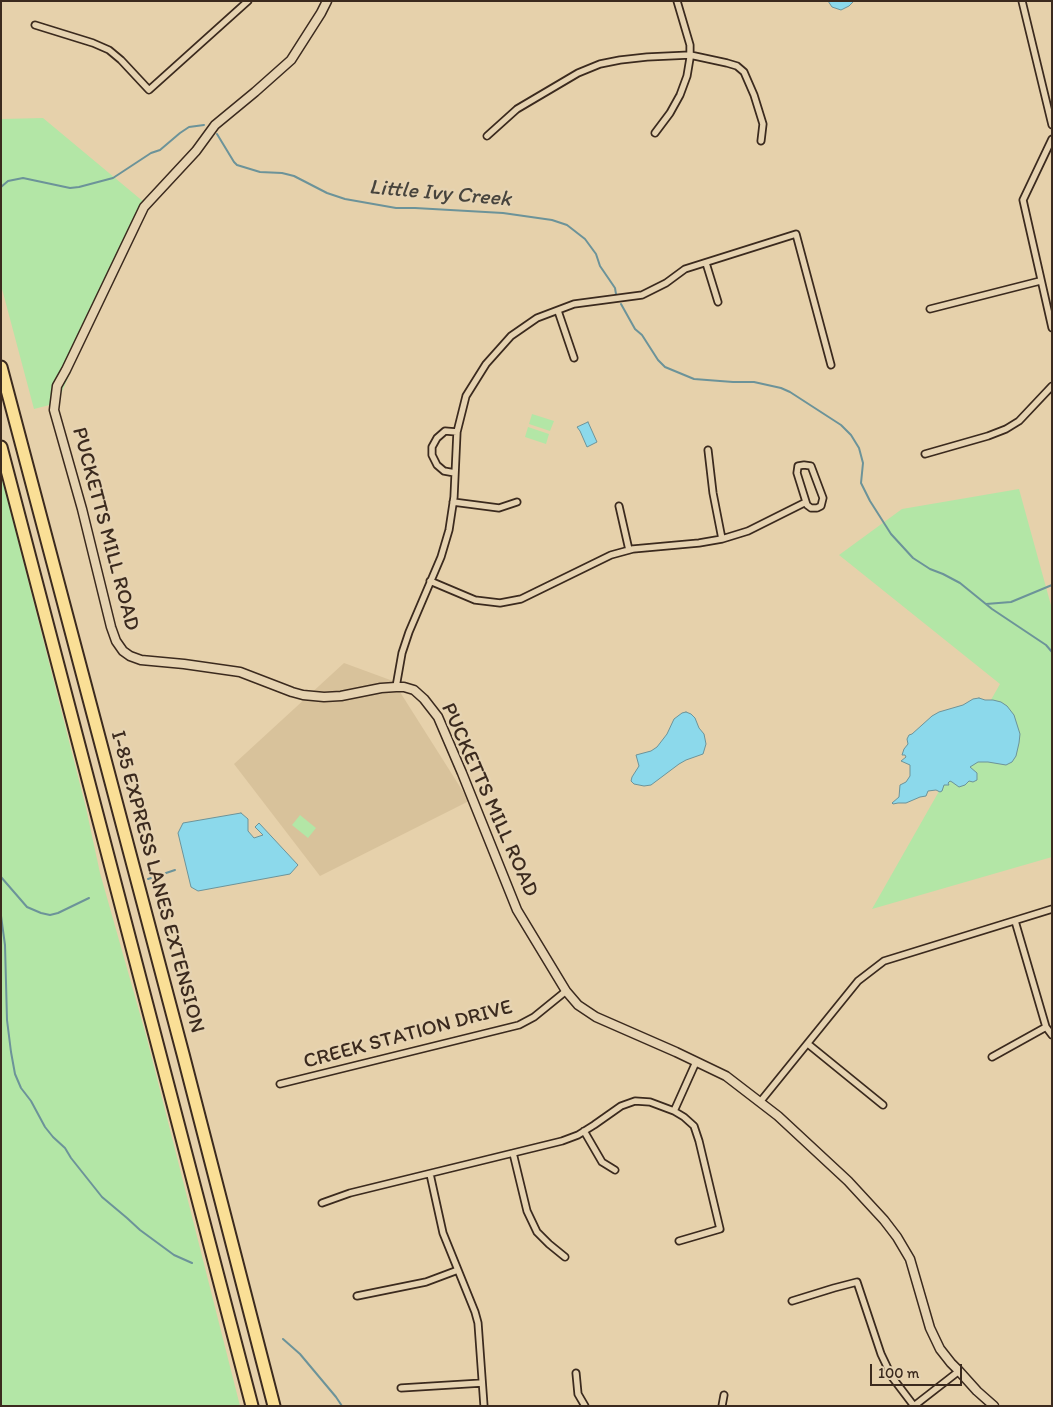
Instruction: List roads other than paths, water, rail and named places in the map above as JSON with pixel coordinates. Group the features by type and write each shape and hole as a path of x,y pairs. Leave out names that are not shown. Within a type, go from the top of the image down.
{"highway":[{"name":"I-85 EXPRESS LANES EXTENSION","path":"1,367 274,1406"},
{"name":"I-85 EXPRESS LANES EXTENSION","path":"1,446 252,1406"}],"street":[{"path":"36,25 109,50 149,90 248,1"},
{"name":"PUCKETTS MILL ROAD","path":"327,1 290,60 215,125 196,151 144,207 57,386 54,410 82,508 116,641 123,651 141,660 240,672 303,695 341,696 396,687 404,687 418,693 431,706 438,717 517,910 566,991 578,1005 596,1018 676,1052 726,1076 778,1116 848,1181 884,1220 910,1259 930,1328 945,1356 977,1391 994,1406"},
{"path":"655,133 670,113 680,95 687,76 690,45 677,1"},
{"path":"1022,1 1052,125"},
{"path":"488,136 517,109 578,73 600,64 647,57 690,55 727,63 736,66 744,72 763,124 761,141"},
{"path":"1052,139 1023,200 1040,282 1052,328"},
{"path":"396,687 402,654 409,632 441,557 449,530 453,502 457,432 466,396 486,364 510,336 537,318 574,304 642,295 666,283 685,269 796,234 831,365"},
{"path":"706,263 718,302"},
{"path":"930,309 1040,282"},
{"path":"558,310 574,358"},
{"path":"925,454 1006,429 1019,421 1052,386"},
{"path":"455,473 444,471 437,465 432,455 432,447 436,438 445,431 457,432"},
{"path":"708,450 713,493 722,539"},
{"path":"804,465 811,466 823,498 821,506 817,508 811,508 806,502 796,473 798,466 804,465"},
{"path":"453,502 500,508 518,502"},
{"path":"430,581 475,600 500,603 521,599 611,555 629,550 722,539 748,531 806,502"},
{"path":"619,506 629,550"},
{"path":"760,1102 858,981 884,961 1052,909"},
{"path":"1015,921 1046,1028 1052,1034"},
{"name":"CREEK STATION DRIVE","path":"280,1084 519,1025 534,1017 566,991"},
{"path":"992,1057 1046,1028"},
{"path":"808,1044 883,1105"},
{"path":"674,1111 696,1062"},
{"path":"322,1202 350,1193 562,1141 584,1131 620,1106 635,1101 650,1102 674,1111 694,1126 720,1229 679,1241"},
{"path":"584,1131 602,1162 615,1170"},
{"path":"512,1153 527,1211 537,1232 565,1257"},
{"path":"430,1174 443,1233 478,1323 484,1406"},
{"path":"357,1296 426,1282 458,1270"},
{"path":"792,1302 858,1282 881,1354 892,1376 914,1406 959,1371"},
{"path":"576,1373 578,1394 585,1406"},
{"path":"401,1388 482,1382"},
{"path":"722,1406 724,1395"}],"water":[{"path":"828,1 854,1 841,10 832,7"},
{"path":"588,422 597,442 587,447 577,427"},
{"path":"979,698 1001,702 1014,715 1020,734 1016,756 1012,762 1006,765 978,762 970,767 977,773 977,780 973,782 969,781 959,787 950,781 949,785 944,785 940,792 936,790 928,791 926,796 906,803 893,804 899,797 900,785 906,782 910,776 910,765 901,761 906,757 902,755 908,744 907,739 909,735 939,712"},
{"path":"686,712 695,718 704,734 706,744 703,754 679,764 651,785 634,784 631,781 632,777 639,766 636,755 651,751 657,747 667,734 674,719"},
{"path":"241,813 248,819 248,831 254,838 263,835 255,827 259,823 298,865 290,874 198,891 191,887 178,833 183,823"}],"waterway":[{"name":"Little Ivy Creek","path":"1,187 8,181 23,178 70,188 113,178 151,153 160,150 189,127 204,125"},
{"name":"Little Ivy Creek","path":"217,134 237,165 260,172 282,173 294,176 327,193 345,199 396,208 503,213 552,220 567,225 585,239 596,254 600,266 615,288 616,294"},
{"name":"Little Ivy Creek","path":"621,304 635,329 642,335 658,360 665,367 694,379 754,382 781,388 841,425 851,435 859,448 863,463 861,483 870,501 891,534 913,558 930,569 960,583 992,609 1046,645 1052,652"},
{"path":"986,604 1011,602 1052,585"},
{"path":"148,879 175,870"},
{"path":"1,877 27,907 41,913 50,915 58,913 89,898"},
{"path":"1,916 5,945 7,1020 15,1074 21,1088 31,1101 45,1127 65,1148 102,1197 140,1230 174,1255 192,1263"},
{"path":"283,1339 300,1354 342,1406"}]}
